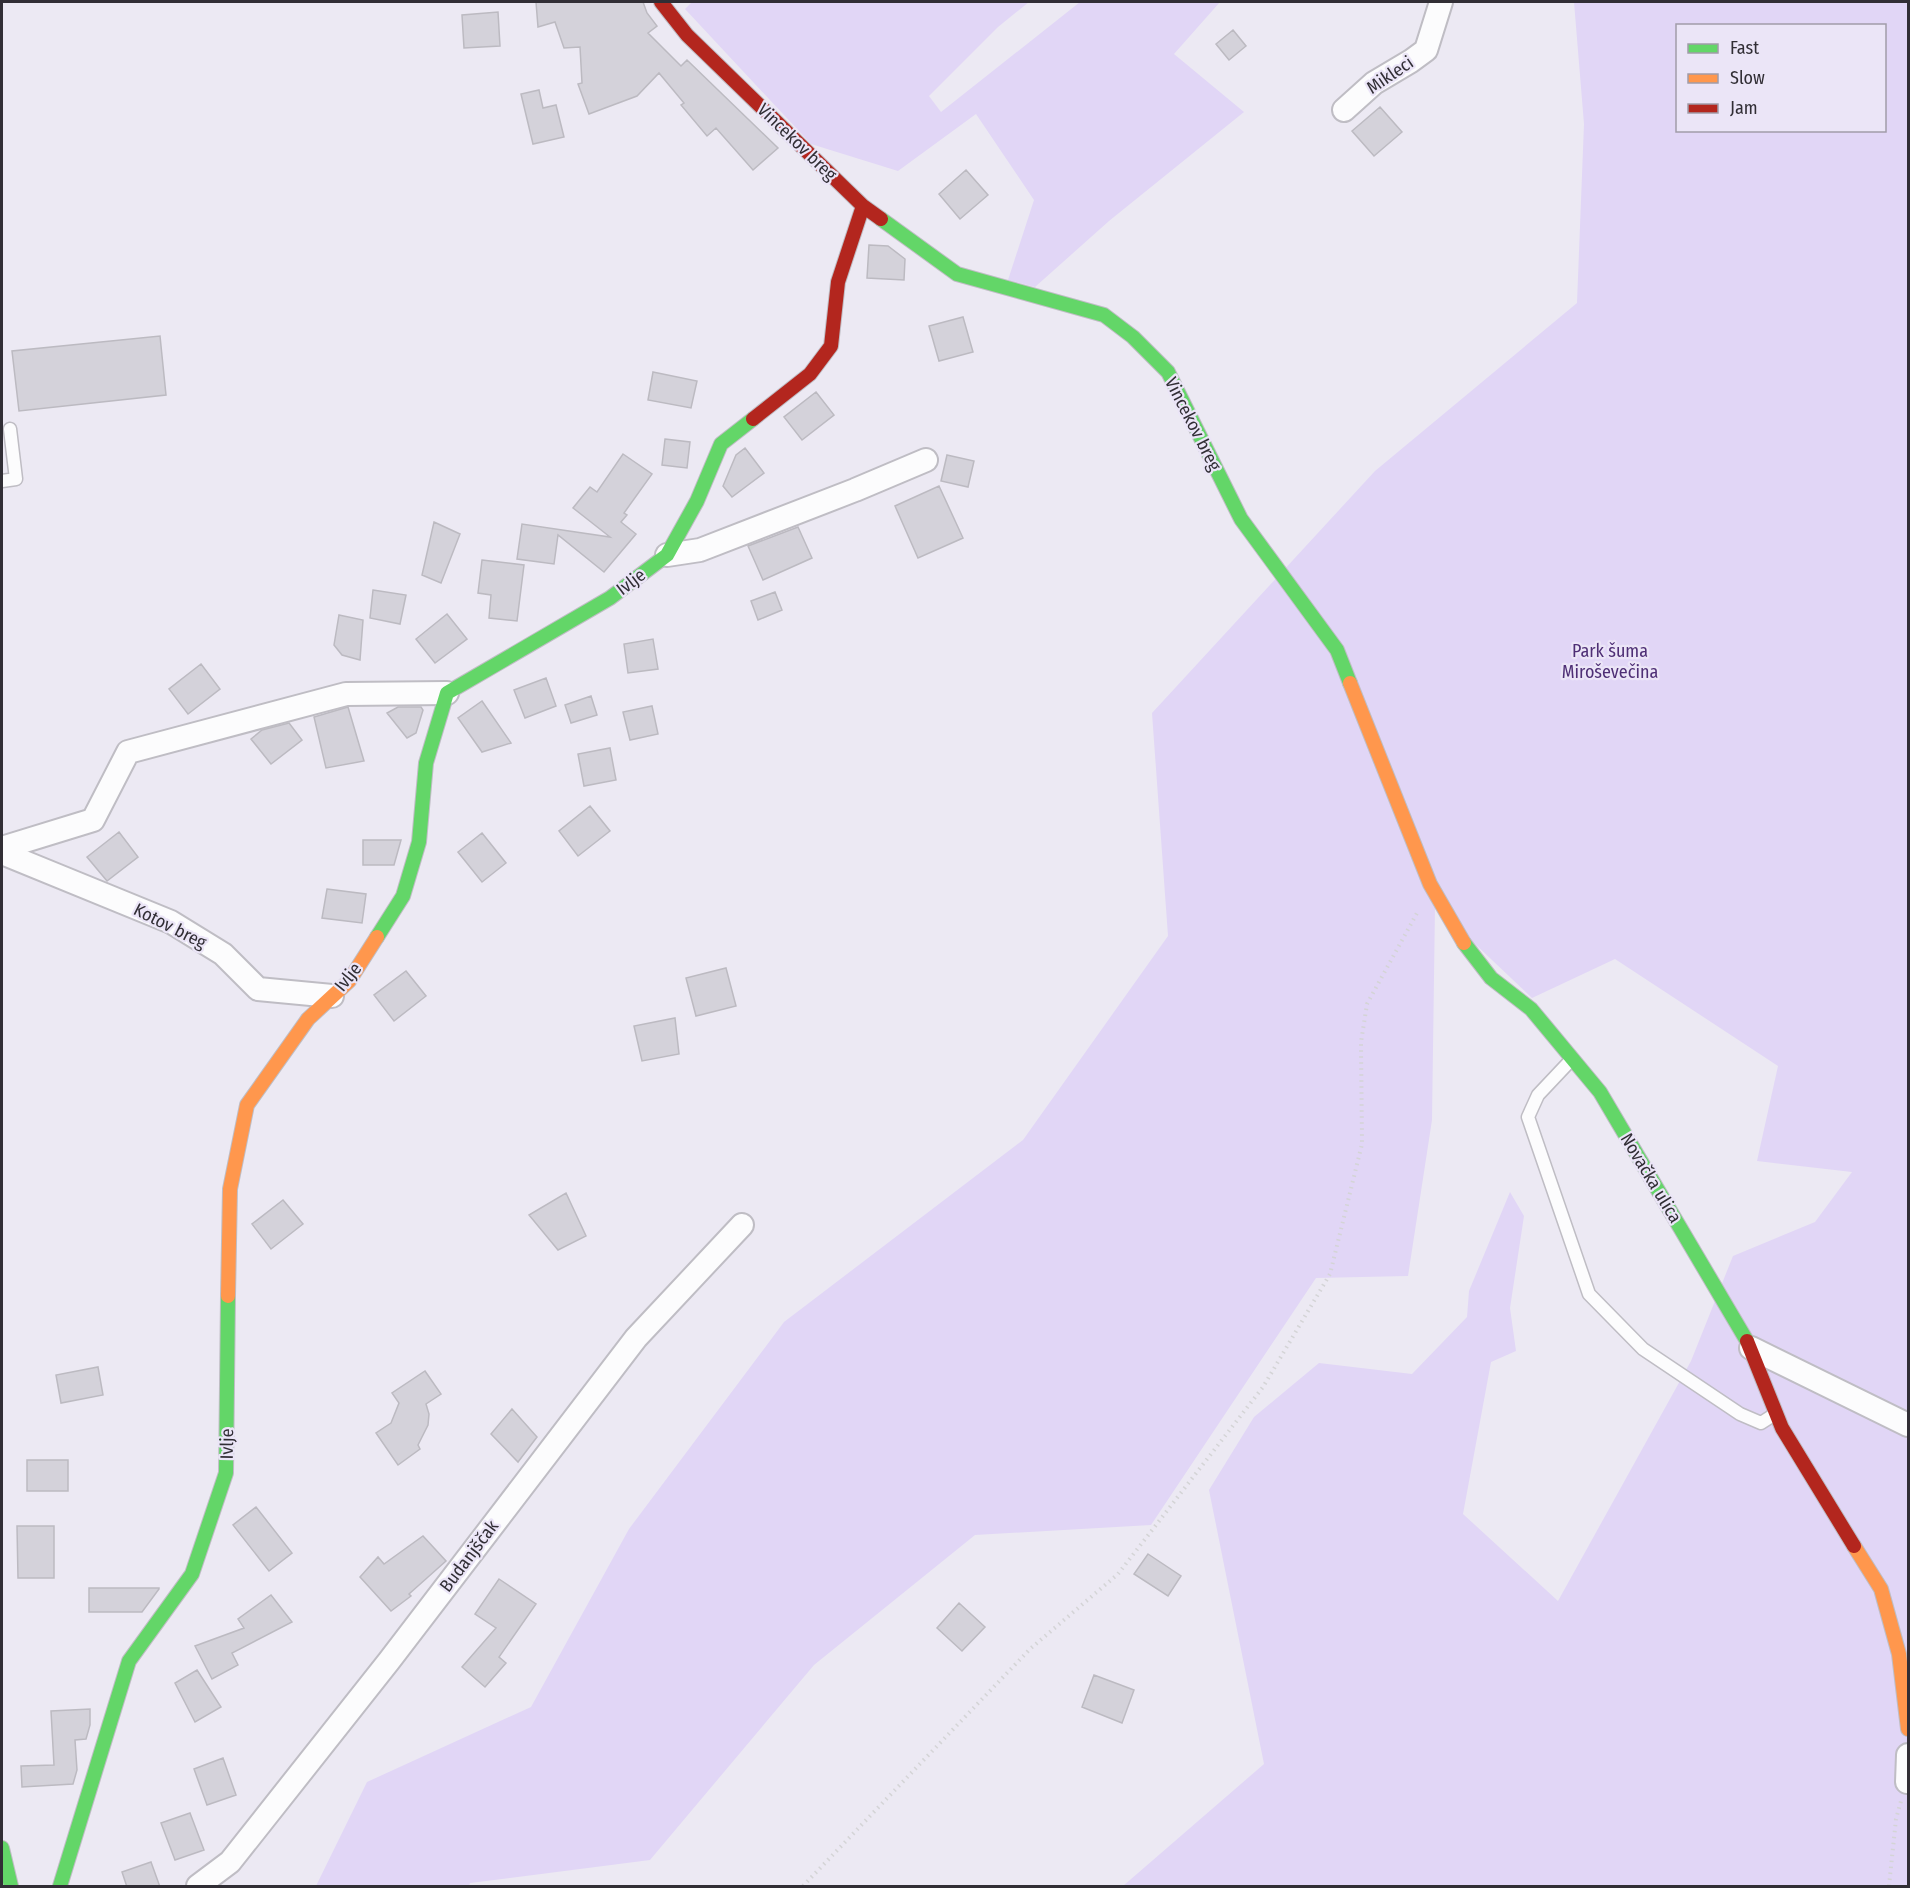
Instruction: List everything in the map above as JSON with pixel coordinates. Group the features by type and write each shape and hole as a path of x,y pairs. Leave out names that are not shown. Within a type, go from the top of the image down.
{"street":[{"name":"Vincekov breg","path":"661,2 687,35 863,206 957,274 1104,315 1133,337 1168,372 1241,519 1337,650 1430,884"},
{"name":"Mikleci","path":"1344,110 1374,82 1426,50 1441,2"},
{"name":"Ivlje","path":"60,1887 129,1661 192,1574 226,1473 230,1189 247,1105 308,1019 349,981 403,896 419,842 426,763 447,693 610,598 667,555 697,501 721,444 810,374 831,346 838,282 863,206"},
{"path":"667,555 700,550 926,460"},
{"path":"2,848 93,820 128,752 346,694 447,693"},
{"name":"Kotov breg","path":"2,853 171,922 223,954 258,989 332,996"},
{"name":"Novačka ulica","path":"1430,884 1457,934 1491,978 1531,1009 1600,1092 1751,1348 1782,1428 1881,1589 1899,1654 1908,1729"},
{"name":"Budanjščak","path":"198,1887 230,1862 389,1661 636,1338 742,1225"},
{"path":"1751,1348 1908,1425"},
{"path":"1907,1782 1908,1755"},
{"path":"2,1848 11,1887"}],"lane":[{"path":"2,480 16,479 10,429"},
{"path":"1572,1059 1538,1095 1528,1117 1590,1294 1643,1349 1740,1414 1761,1423 1776,1413"}],"path":[{"path":"803,1887 1030,1648 1118,1574 1263,1387 1330,1274 1362,1144 1361,1042 1367,1004 1412,923 1430,884"},
{"path":"1889,1887 1896,1819 1907,1782"}],"green space":[{"path":"692,2 1029,2 998,27 929,96 941,112 1080,2 1220,2 1174,54 1244,112 1109,221 1035,287 1008,280 1034,200 976,114 898,171 811,144 685,9"},
{"name":"Park šuma Miroševečina","path":"1574,2 1908,2 1908,1886 1123,1886 1264,1764 1209,1490 1254,1417 1319,1363 1412,1374 1467,1317 1469,1291 1510,1192 1524,1216 1510,1308 1516,1351 1491,1362 1463,1514 1558,1601 1691,1361 1733,1256 1815,1222 1852,1172 1757,1161 1778,1066 1615,959 1532,998 1435,906 1432,1120 1408,1276 1316,1278 1151,1525 975,1535 814,1665 650,1860 470,1883 469,1886 316,1886 367,1782 531,1707 629,1529 784,1322 1023,1140 1168,936 1152,713 1375,471 1577,303 1584,124"}],"building":[{"path":"536,2 643,2 647,13 657,26 648,33 681,66 687,60 778,148 753,170 716,128 707,136 681,105 684,103 659,73 637,96 589,114 578,84 582,83 580,47 564,48 555,22 538,27"},
{"path":"498,12 500,46 464,48 462,15"},
{"path":"1233,30 1246,46 1229,60 1216,44"},
{"path":"539,90 543,108 556,105 564,137 533,144 521,94"},
{"path":"1380,107 1402,132 1374,156 1352,131"},
{"path":"966,170 988,195 960,219 939,194"},
{"path":"869,245 888,246 905,259 904,280 867,278"},
{"path":"963,317 973,352 939,361 929,326"},
{"path":"160,336 166,395 19,411 12,351"},
{"path":"653,372 697,381 691,408 648,400"},
{"path":"816,392 834,415 802,440 784,417"},
{"path":"665,439 690,442 687,468 662,465"},
{"path":"745,448 764,473 732,497 723,486 736,455"},
{"path":"623,454 652,474 624,513 627,515 621,522 636,534 604,572 558,535 554,564 517,559 522,524 610,537 573,508 590,487 597,492"},
{"path":"947,455 974,461 968,487 941,481"},
{"path":"939,486 963,538 918,558 895,506"},
{"path":"434,522 460,534 441,583 422,575"},
{"path":"798,527 812,558 763,580 748,546"},
{"path":"482,560 524,565 517,621 489,618 491,595 478,593"},
{"path":"373,590 406,595 400,624 370,618"},
{"path":"775,592 782,610 758,620 751,601"},
{"path":"447,614 467,639 435,663 416,639"},
{"path":"339,615 363,620 360,660 342,655 334,645"},
{"path":"653,639 658,669 628,673 624,644"},
{"path":"201,664 220,689 188,714 169,689"},
{"path":"546,678 556,706 525,718 514,690"},
{"path":"591,696 597,715 571,723 565,705"},
{"path":"482,701 511,743 482,752 458,718"},
{"path":"652,706 658,734 630,740 623,712"},
{"path":"348,707 364,761 326,768 314,717"},
{"path":"398,707 421,707 423,710 416,733 407,738 387,713"},
{"path":"289,723 302,740 271,764 251,739 262,730"},
{"path":"610,748 616,780 584,786 578,754"},
{"path":"590,806 610,831 578,856 559,831"},
{"path":"119,832 138,857 107,881 87,857"},
{"path":"482,833 506,863 482,882 458,852"},
{"path":"363,840 401,840 394,865 363,865"},
{"path":"327,889 366,894 362,923 322,918"},
{"path":"726,968 736,1006 696,1016 686,978"},
{"path":"406,971 426,996 394,1021 374,995"},
{"path":"675,1018 679,1054 642,1061 634,1026"},
{"path":"566,1193 586,1236 558,1250 529,1215"},
{"path":"283,1200 303,1224 271,1249 252,1224"},
{"path":"98,1367 103,1395 61,1403 56,1375"},
{"path":"425,1371 441,1394 426,1404 429,1414 428,1425 418,1445 420,1449 398,1465 376,1433 391,1423 399,1403 392,1393"},
{"path":"512,1409 537,1437 518,1462 491,1434"},
{"path":"27,1460 68,1460 68,1491 27,1491"},
{"path":"256,1507 292,1553 269,1571 233,1525"},
{"path":"17,1526 54,1526 54,1578 18,1578"},
{"path":"423,1536 446,1561 409,1594 411,1596 391,1611 360,1577 378,1557 384,1564"},
{"path":"1148,1554 1181,1576 1168,1596 1134,1574"},
{"path":"499,1579 536,1604 499,1657 506,1663 485,1687 462,1667 496,1628 475,1614"},
{"path":"89,1588 159,1589 142,1612 89,1612"},
{"path":"271,1595 292,1622 232,1653 238,1665 212,1679 195,1646 244,1628 238,1619"},
{"path":"959,1603 985,1627 962,1651 937,1628"},
{"path":"197,1670 221,1707 195,1722 175,1683"},
{"path":"1094,1675 1134,1690 1122,1723 1082,1707"},
{"path":"90,1709 90,1725 86,1739 75,1740 77,1770 73,1784 22,1787 21,1766 54,1765 51,1711"},
{"path":"223,1758 236,1795 207,1805 194,1769"},
{"path":"190,1813 204,1850 175,1860 161,1823"},
{"path":"151,1862 160,1887 127,1887 122,1872"}],"traffic: fast":[{"path":"881,219 957,274 1104,315 1133,337 1168,372 1241,519 1337,650 1350,683"},
{"path":"377,937 403,896 419,842 426,763 447,693 610,598 667,555 697,501 721,444 753,419"},
{"path":"1464,943 1491,978 1531,1009 1600,1092 1747,1341"},
{"path":"60,1886 129,1661 192,1574 226,1473 228,1296"},
{"path":"2,1848 11,1886"}],"traffic: slow":[{"path":"1350,683 1430,884 1464,943"},
{"path":"228,1296 230,1189 247,1105 308,1019 349,981 377,937"},
{"path":"1854,1546 1881,1589 1899,1654 1908,1729"}],"traffic: jam":[{"path":"661,2 687,35 863,206 881,219"},
{"path":"753,419 810,374 831,346 838,282 863,206"},
{"path":"1747,1341 1782,1428 1854,1546"}]}
